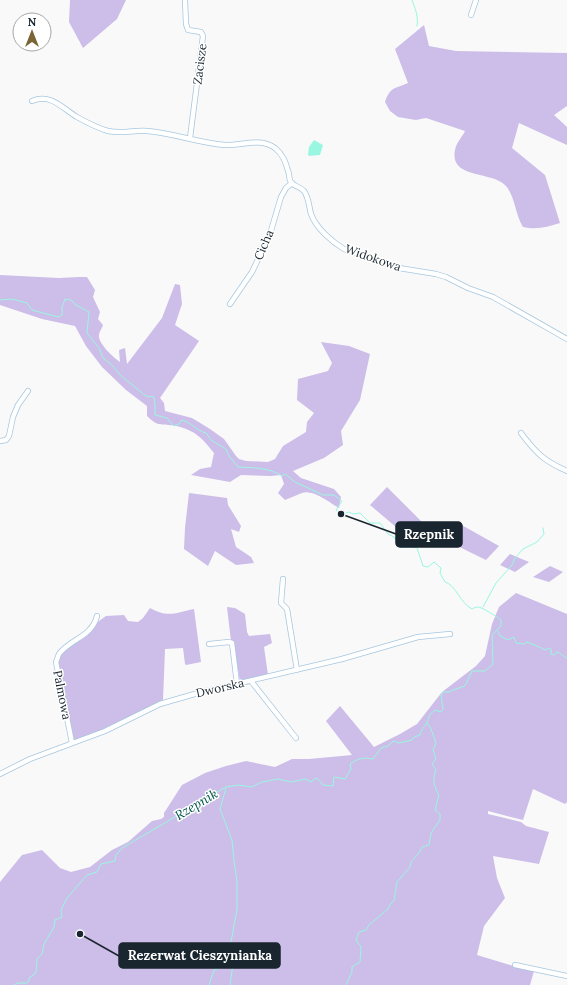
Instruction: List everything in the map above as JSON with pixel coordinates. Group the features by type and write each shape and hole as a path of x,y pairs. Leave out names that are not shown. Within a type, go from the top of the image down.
{"street":[{"name":"Zacisze","path":"185,0 186,24 188,30 201,32 203,36 190,138"},
{"path":"472,15 476,0"},
{"name":"Widokowa","path":"32,101 37,99 54,101 81,119 106,130 119,133 147,131 224,145 255,142 264,143 276,150 283,157 292,183 307,196 311,214 315,222 332,240 344,249 399,268 446,277 468,288 493,297 567,339"},
{"name":"Cicha","path":"230,304 252,272 270,234 281,197 286,188 292,183"},
{"path":"0,441 6,440 9,436 13,417 18,405 28,391"},
{"path":"521,433 536,452 551,464 567,471"},
{"path":"283,579 280,603 287,609 297,670"},
{"name":"Palmowa","path":"72,743 56,662 58,654 87,632 96,621 97,616"},
{"name":"Dworska","path":"0,774 30,759 105,731 160,704 198,693 342,659 418,637 450,634"},
{"path":"209,644 232,643 237,684"},
{"path":"251,681 296,738"},
{"path":"516,965 567,976"}],"shaded area":[{"path":"70,0 126,0 117,19 83,48 69,22"},
{"path":"424,25 429,46 456,51 567,53 567,106 554,115 567,127 567,145 519,123 512,148 545,175 560,223 537,228 523,227 511,194 505,185 499,181 464,170 458,166 455,159 455,150 465,131 426,118 416,120 398,117 390,111 385,102 389,94 393,89 408,83 395,49"},
{"path":"314,140 323,145 320,155 309,156 309,147"},
{"path":"0,275 59,278 87,277 95,290 93,297 100,312 98,319 103,325 99,334 100,340 107,351 120,362 119,350 125,348 127,364 162,318 175,284 180,285 182,304 175,325 199,341 160,398 164,403 165,411 192,418 210,429 224,439 239,459 246,461 268,462 275,459 283,446 306,432 307,422 314,413 297,400 298,379 328,371 332,363 321,342 349,346 370,354 360,400 341,431 343,445 324,458 293,471 301,478 334,489 341,497 339,508 321,497 306,492 285,500 278,493 284,484 281,475 241,475 230,482 191,475 200,469 211,467 214,453 206,443 188,430 176,426 157,424 151,420 147,416 147,406 126,390 102,367 86,346 75,326 42,319 0,305"},
{"path":"387,487 424,524 416,544 370,505"},
{"path":"189,493 227,498 228,505 241,526 239,532 231,529 236,547 251,557 254,563 236,565 215,551 208,566 184,549"},
{"path":"458,523 499,546 486,560 439,537"},
{"path":"510,554 529,562 515,572 500,565"},
{"path":"550,566 563,572 549,582 533,577"},
{"path":"516,593 567,614 567,802 565,804 533,789 523,820 488,811 488,814 521,822 526,826 549,832 539,864 493,856 497,878 505,898 484,926 477,955 534,971 530,985 0,985 0,882 22,855 42,850 60,868 71,872 90,867 112,850 128,842 152,821 164,817 164,813 182,785 205,773 246,761 275,767 292,759 352,755 326,721 340,706 374,747 400,734 417,724 442,692 476,666 485,656 492,624 499,607"},
{"path":"227,607 235,608 245,614 247,632 249,636 270,634 272,643 264,647 268,675 240,682 234,643 231,641"},
{"path":"150,608 167,614 194,609 201,662 186,665 183,648 165,649 163,700 98,732 74,741 58,665 58,659 62,652 87,636 99,621 106,616 124,615 128,621 138,622"}],"waterway":[{"path":"412,0 417,16 417,26"},
{"name":"Rzepnik","path":"0,300 12,299 27,303 32,310 58,317 62,315 62,308 65,299 71,300 76,305 89,312 87,333 99,348 103,358 112,365 120,375 146,396 154,397 155,415 167,418 174,426 179,424 182,420 206,433 211,440 226,449 229,456 238,467 266,469 282,476 285,474 295,482 323,495 334,495 342,501 336,510 341,514 349,512 353,514 360,513 370,523 380,523 388,534 394,537 400,547 417,548 423,566 428,567 434,562 441,568 440,573 445,582 452,587 464,603 472,609 479,607 490,612 501,620 501,626 492,635 493,664 485,671 472,671 465,686 449,692 443,692 441,695 443,709 441,712 435,710 432,712 420,735 414,737 412,740 399,743 393,741 388,746 381,748 373,759 361,758 353,762 350,764 351,769 345,779 334,777 333,786 323,785 316,778 311,782 306,779 291,782 278,779 262,782 252,787 238,785 226,787 122,848 116,855 115,861 101,864 97,872 87,875 67,898 61,910 62,917 55,920 54,927 44,944 42,954 37,959 36,973 29,978 27,983 18,983 14,985"},
{"path":"483,607 496,583 512,565 515,558 523,549 537,542 544,534 543,528"},
{"path":"498,631 500,636 508,640 514,637 516,643 524,644 527,642 545,650 549,648 551,649 551,654 554,655 557,652 567,658"},
{"path":"346,985 352,972 352,967 360,962 361,947 356,940 359,932 366,930 369,925 388,909 394,901 397,882 410,867 411,862 422,847 429,845 431,833 440,820 440,814 435,810 439,795 434,783 436,770 432,764 436,759 433,750 436,743 427,723"},
{"path":"226,788 220,809 232,840 237,881 237,909 231,942 233,964 230,985"},
{"path":"209,985 214,970 233,964"}],"place":[{"name":"Rzepnik","path":"341,514"},
{"name":"Rezerwat Cieszynianka","path":"80,934"}]}
